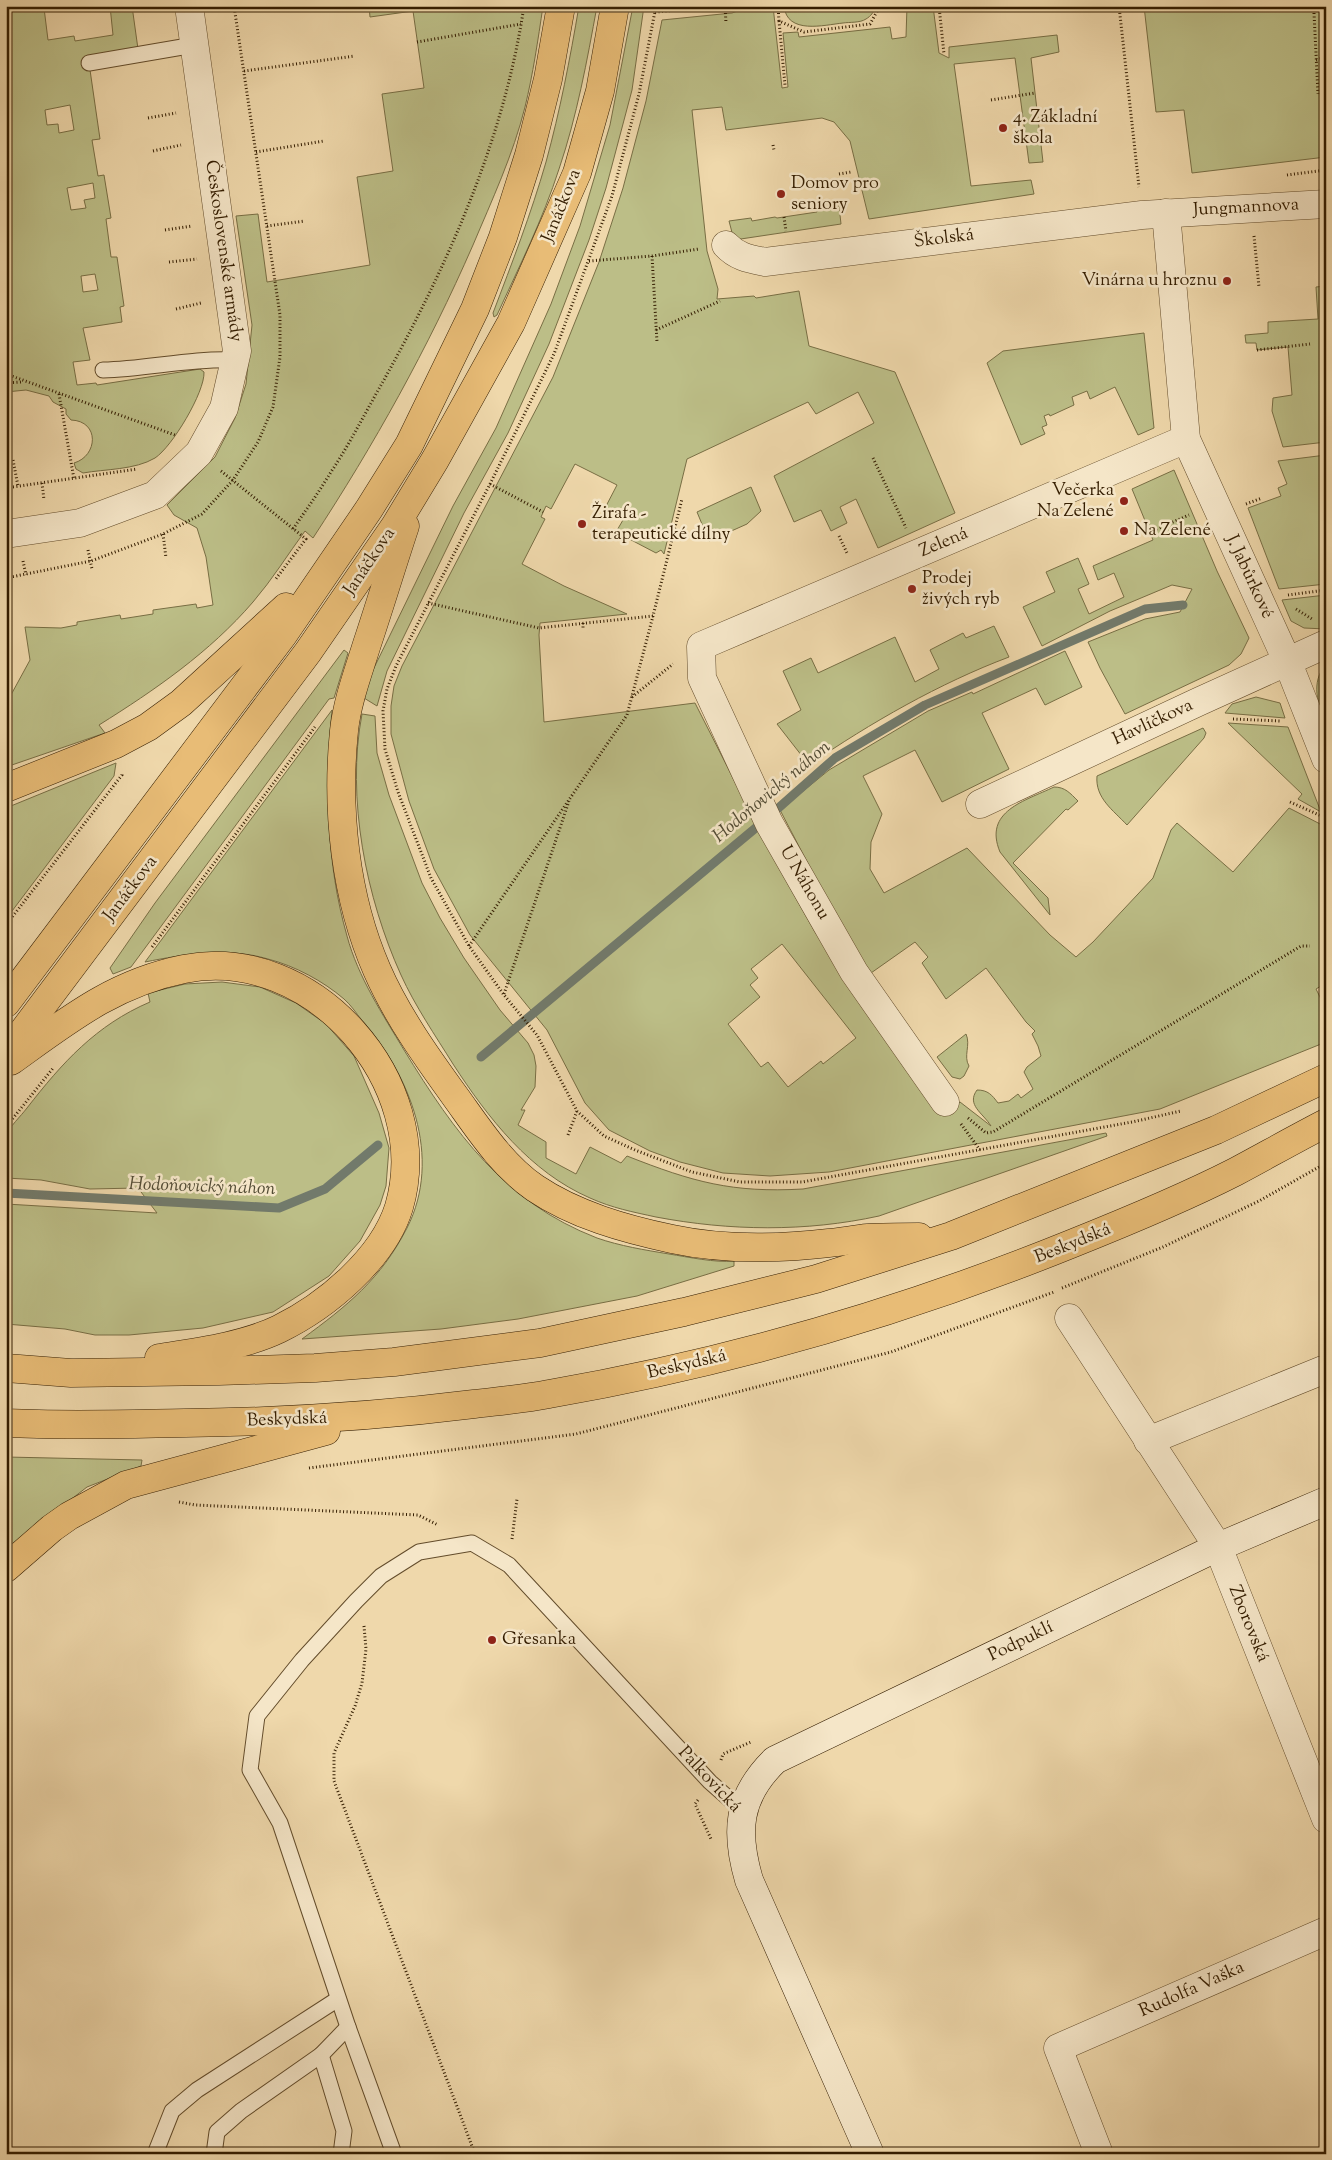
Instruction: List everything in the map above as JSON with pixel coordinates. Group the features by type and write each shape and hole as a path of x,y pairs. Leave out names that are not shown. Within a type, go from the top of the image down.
{"main road":[{"name":"Janáčkova","path":"6,1003 238,696 341,550 408,445 475,309 503,237 529,155 548,79 561,6"},
{"name":"Janáčkova","path":"6,1054 262,714 352,589 416,493 511,323 577,173 600,91 615,6"},
{"path":"416,493 348,708 342,761 342,810 348,870 364,936 377,970 397,1009 444,1081 493,1149 518,1175 549,1197 592,1216 666,1238 714,1245 778,1248 865,1238 951,1236"},
{"path":"6,788 116,744 148,727 182,703 276,619 341,550"},
{"path":"6,1065 78,1012 115,991 186,968 226,967 262,971 312,994 349,1026 366,1047 387,1084 396,1106 404,1141 405,1162 402,1189 398,1208 384,1239 362,1268 325,1300 277,1330 208,1350 71,1373"},
{"path":"6,1368 71,1373 315,1368 394,1362 540,1343 684,1312 816,1279 951,1236 1216,1130 1326,1078"},
{"name":"Beskydská","path":"6,1423 51,1426 214,1423 308,1420 399,1414 548,1394 695,1364 835,1328 975,1282 1130,1220 1233,1173 1326,1123"},
{"path":"6,1568 52,1528 89,1503 126,1485 278,1443 399,1414"}],"street":[{"name":"Československé armády","path":"6,534 80,524 155,495 191,445 224,408 237,351 189,6"},
{"name":"Jungmannova","path":"1154,214 1326,204"},
{"name":"Školská","path":"726,245 733,253 747,259 765,262 1154,214"},
{"name":"J. Jabůrkové","path":"1154,214 1186,439 1288,663 1326,759"},
{"name":"Zelená","path":"701,646 1186,439"},
{"name":"Havlíčkova","path":"980,804 1206,698 1288,663 1322,634"},
{"name":"U Náhonu","path":"701,646 702,678 766,815 854,972 955,1108"},
{"name":"Zborovská","path":"1069,1318 1218,1548 1326,1819"},
{"path":"1148,1441 1323,1370"},
{"name":"Podpuklí","path":"744,1812 751,1788 761,1773 775,1760 1218,1548 1326,1502"},
{"name":"Palkovická","path":"744,1812 740,1829 740,1846 749,1880 870,2154"},
{"name":"Rudolfa Vaška","path":"1099,2154 1058,2048 1326,1931"}],"lane":[{"path":"89,63 194,45"},
{"path":"103,370 128,370 199,360 235,360"},
{"name":"Palkovická","path":"394,2154 338,1999 280,1823 250,1770 256,1716 302,1660 381,1576 418,1552 472,1543 509,1565 710,1782 744,1812"},
{"path":"155,2154 172,2111 197,2090 338,1999"},
{"path":"214,2154 217,2132 241,2111 321,2055 348,2027"},
{"path":"321,2055 344,2131 341,2154"}],"path":[{"path":"293,528 331,472 396,357 438,276 482,169 505,96 524,6"},
{"path":"656,6 639,94 612,196 554,354 490,484 396,666 387,689 383,711 385,749 398,792 431,878 469,946 504,995 537,1035 577,1110 604,1136 692,1172 740,1182 802,1182 1132,1122 1183,1110"},
{"path":"656,12 729,6"},
{"path":"778,6 785,86"},
{"path":"779,21 804,32 870,24 880,6"},
{"path":"939,6 944,54"},
{"path":"1120,6 1154,214"},
{"path":"1120,11 1124,6"},
{"path":"725,7 726,23"},
{"path":"1314,13 1318,94"},
{"path":"417,42 521,24"},
{"path":"244,71 355,56"},
{"path":"1316,60 1326,57"},
{"path":"991,100 1035,93"},
{"path":"148,118 184,112"},
{"path":"256,152 324,141"},
{"path":"153,151 188,144"},
{"path":"839,174 851,172"},
{"path":"784,217 787,237"},
{"path":"267,226 305,221"},
{"path":"165,230 200,225"},
{"path":"1255,228 1259,287"},
{"path":"652,256 657,342"},
{"path":"169,262 205,258"},
{"path":"656,330 720,302"},
{"path":"176,309 202,303"},
{"path":"1257,350 1310,344"},
{"path":"6,374 191,445 306,539"},
{"path":"6,383 25,382"},
{"path":"59,394 74,479"},
{"path":"873,458 908,534"},
{"path":"13,460 18,486"},
{"path":"6,488 142,468"},
{"path":"490,484 543,512"},
{"path":"1241,506 1262,498"},
{"path":"469,946 627,715 682,499"},
{"path":"1150,532 1193,514"},
{"path":"163,534 166,558"},
{"path":"1287,595 1326,590"},
{"path":"428,603 539,628 653,616"},
{"path":"1293,607 1322,634"},
{"path":"582,623 583,630"},
{"path":"632,698 677,662 701,646"},
{"path":"143,981 139,964 331,705 383,711"},
{"path":"504,995 570,797"},
{"path":"1290,802 1326,818"},
{"path":"955,1108 986,1133 993,1132 1301,946 1310,946"},
{"path":"6,1127 58,1063"},
{"path":"568,1135 577,1110"},
{"path":"509,1565 518,1498"},
{"path":"176,1502 195,1505 418,1514 442,1527"},
{"path":"503,1536 512,1538"},
{"path":"356,1601 363,1618 366,1649 362,1683 334,1753 334,1781 475,2154"},
{"path":"711,1840 695,1804 710,1782 723,1754 759,1738"}],"green space":[{"path":"6,6 56,6 44,8 48,40 74,36 75,41 113,35 110,6 132,6 138,49 89,63 100,139 92,140 98,176 104,175 111,218 106,219 111,257 117,257 124,306 120,307 122,322 83,328 90,360 73,362 77,385 96,383 97,385 200,369 204,372 203,381 193,405 178,431 170,443 155,458 129,467 83,473 76,469 74,463 82,459 91,447 91,432 87,426 71,420 66,414 66,409 53,402 49,396 26,390 6,392","holes":["70,105 74,130 59,133 58,124 47,125 45,110","93,183 95,198 84,200 86,208 71,210 67,188","95,274 98,290 83,292 81,276"]},
{"path":"369,6 543,6 530,82 520,125 502,177 438,321 379,432 313,538 305,531 267,585 236,620 181,669 99,725 105,733 6,767 6,704 30,660 25,627 61,628 77,625 77,622 120,615 121,619 153,614 153,610 196,604 197,608 213,605 206,557 197,528 174,515 167,505 215,457 235,418 246,384 252,325 236,216 258,214 267,282 370,265 357,177 393,171 382,94 424,88 413,11 370,17"},
{"path":"579,6 597,6 571,129 553,188 538,225 497,315 494,317 493,313 528,219 546,162 556,124"},
{"path":"633,6 644,6 632,90 606,188 589,240 549,344 508,433 464,513 387,671 377,706 364,698 372,672 453,506 496,428 551,304 580,226 610,125"},
{"path":"752,6 773,6 782,88 788,87 783,33 798,32 799,37 890,27 892,39 906,37 907,6 933,6 939,53 949,58 949,47 1057,35 1059,52 1031,58 1043,162 1029,163 1015,58 954,64 971,186 1031,180 1034,194 869,219 850,141 834,122 822,118 726,130 722,107 692,110 707,251 718,289 717,299 754,296 756,298 799,291 809,346 895,372 955,513 878,548 856,499 840,507 847,523 831,531 821,510 794,522 774,476 874,423 858,392 816,414 808,402 687,459 664,554 661,550 656,553 616,532 623,520 604,510 617,485 575,464 551,509 546,506 541,517 545,519 522,564 564,586 627,614 540,623 544,722 695,703 775,861 815,932 943,1111 960,1102 991,1126 974,1105 974,1095 977,1090 987,1092 998,1103 1009,1101 1018,1094 1021,1098 1033,1089 1024,1072 1027,1067 1041,1056 1032,1034 1035,1031 1026,1022 986,968 946,999 922,963 928,957 915,942 871,973 838,921 780,810 829,770 928,711 972,692 973,694 1065,651 1082,687 1045,705 1036,688 982,713 1009,769 942,802 915,750 863,776 882,814 871,842 870,869 884,893 967,848 1050,935 1076,957 1093,942 1153,878 1171,830 1177,823 1233,872 1289,808 1326,827 1326,983 1316,989 1326,1009 1326,1042 1160,1109 829,1172 770,1176 723,1173 680,1162 650,1151 609,1130 585,1103 547,1030 470,935 434,869 409,801 391,734 391,706 394,686 402,666 553,377 599,262 623,188 646,101 662,20 732,13","holes":["782,944 856,1038 823,1064 821,1061 788,1087 768,1062 761,1067 728,1024 760,997 750,985 758,978 751,969"]},
{"path":"784,6 875,7 871,15 861,21 808,26 799,25 792,21 787,15"},
{"path":"1144,6 1326,6 1326,157 1192,173 1184,110 1156,112"},
{"path":"839,206 841,224 734,240 729,221 751,218 752,221 777,218 817,212 817,209"},
{"path":"1326,286 1326,442 1283,447 1272,411 1273,398 1292,395 1288,347 1257,350 1256,343 1246,343 1245,335 1268,333 1268,322 1318,319 1316,287"},
{"path":"1144,333 1154,428 1138,435 1115,387 1090,399 1087,391 1072,397 1074,405 1050,416 1049,414 1044,416 1047,425 1042,427 1045,434 1021,445 987,363 1003,351"},
{"path":"1326,455 1326,584 1279,589 1248,508 1281,496 1278,488 1287,484 1278,461"},
{"path":"1174,470 1217,571 1249,638 1241,654 1229,665 1125,714 1088,642 1145,619 1180,612 1192,589 1172,585 1110,611 1042,646 1023,607 1055,592 1046,572 1078,558 1089,584 1078,589 1089,614 1124,597 1114,573 1098,580 1093,566 1153,540 1132,489"},
{"path":"751,487 761,511 747,524 709,541 697,512"},
{"path":"1326,595 1326,629 1304,628 1291,621 1282,600"},
{"path":"994,626 1009,657 957,679 906,705 856,734 809,765 777,724 801,710 783,671 811,658 818,673 895,637 915,682 939,669 930,650 963,633 966,638"},
{"path":"344,650 348,653 334,698 329,699 131,967 113,974 110,968 155,903"},
{"path":"1326,664 1326,724 1318,701 1317,686 1321,671"},
{"path":"1256,697 1280,703 1285,718 1225,713 1232,704"},
{"path":"332,710 328,767 329,824 335,880 347,936 358,966 372,995 404,1050 443,1109 485,1162 509,1185 535,1205 564,1223 597,1238 615,1243 702,1259 734,1261 734,1266 637,1296 518,1319 441,1329 302,1339 334,1315 362,1290 386,1262 407,1228 417,1201 422,1173 421,1145 416,1118 407,1091 379,1041 349,1004 327,986 298,970 268,959 238,953 191,954 145,962"},
{"path":"362,714 375,716 377,753 389,795 422,883 464,958 500,1010 528,1043 534,1055 536,1066 535,1087 521,1110 525,1110 518,1125 546,1142 546,1158 576,1174 590,1147 621,1163 627,1156 672,1173 713,1184 778,1190 803,1189 1106,1133 1107,1136 879,1216 824,1225 768,1228 684,1222 614,1207 568,1187 548,1174 512,1142 481,1104 466,1084 412,998 401,975 378,914 362,847 356,779"},
{"path":"1228,723 1288,727 1321,812 1298,799 1302,794"},
{"path":"1203,728 1206,733 1204,738 1127,825 1102,797 1097,784 1097,776"},
{"path":"116,763 114,776 6,919 6,808"},
{"path":"1054,787 1064,789 1078,801 1068,810 1066,809 1013,863 1048,898 1050,915 1000,852 996,838 997,827 1002,817 1010,809"},
{"path":"222,982 260,987 296,1003 326,1024 354,1056 379,1113 389,1148 386,1186 380,1205 360,1241 329,1276 273,1312 203,1328 129,1335 95,1335 65,1329 6,1324 6,1204 157,1213 138,1188 90,1189 41,1180 6,1178 5,1146 6,1136 10,1129 53,1076 81,1047 113,1022 150,1002 148,993 185,984"},
{"path":"966,1034 968,1042 967,1062 969,1066 964,1076 960,1079 952,1077 937,1057"},
{"path":"6,1457 142,1460 141,1466 87,1487 6,1550"}],"waterway":[{"name":"Hodoňovický náhon","path":"481,1057 758,826 835,758 925,705 1145,609 1183,605"},
{"name":"Hodoňovický náhon","path":"6,1193 279,1208 325,1189 378,1145"}],"place":[{"name":"4. Základní škola","path":"1003,128"},
{"name":"Domov pro seniory","path":"781,194"},
{"name":"Vinárna u hroznu","path":"1227,281"},
{"name":"Večerka Na Zelené","path":"1124,501"},
{"name":"Žirafa - terapeutické dílny","path":"582,524"},
{"name":"Na Zelené","path":"1124,531"},
{"name":"Prodej živých ryb","path":"912,589"},
{"name":"Gřesanka","path":"492,1640"}]}
